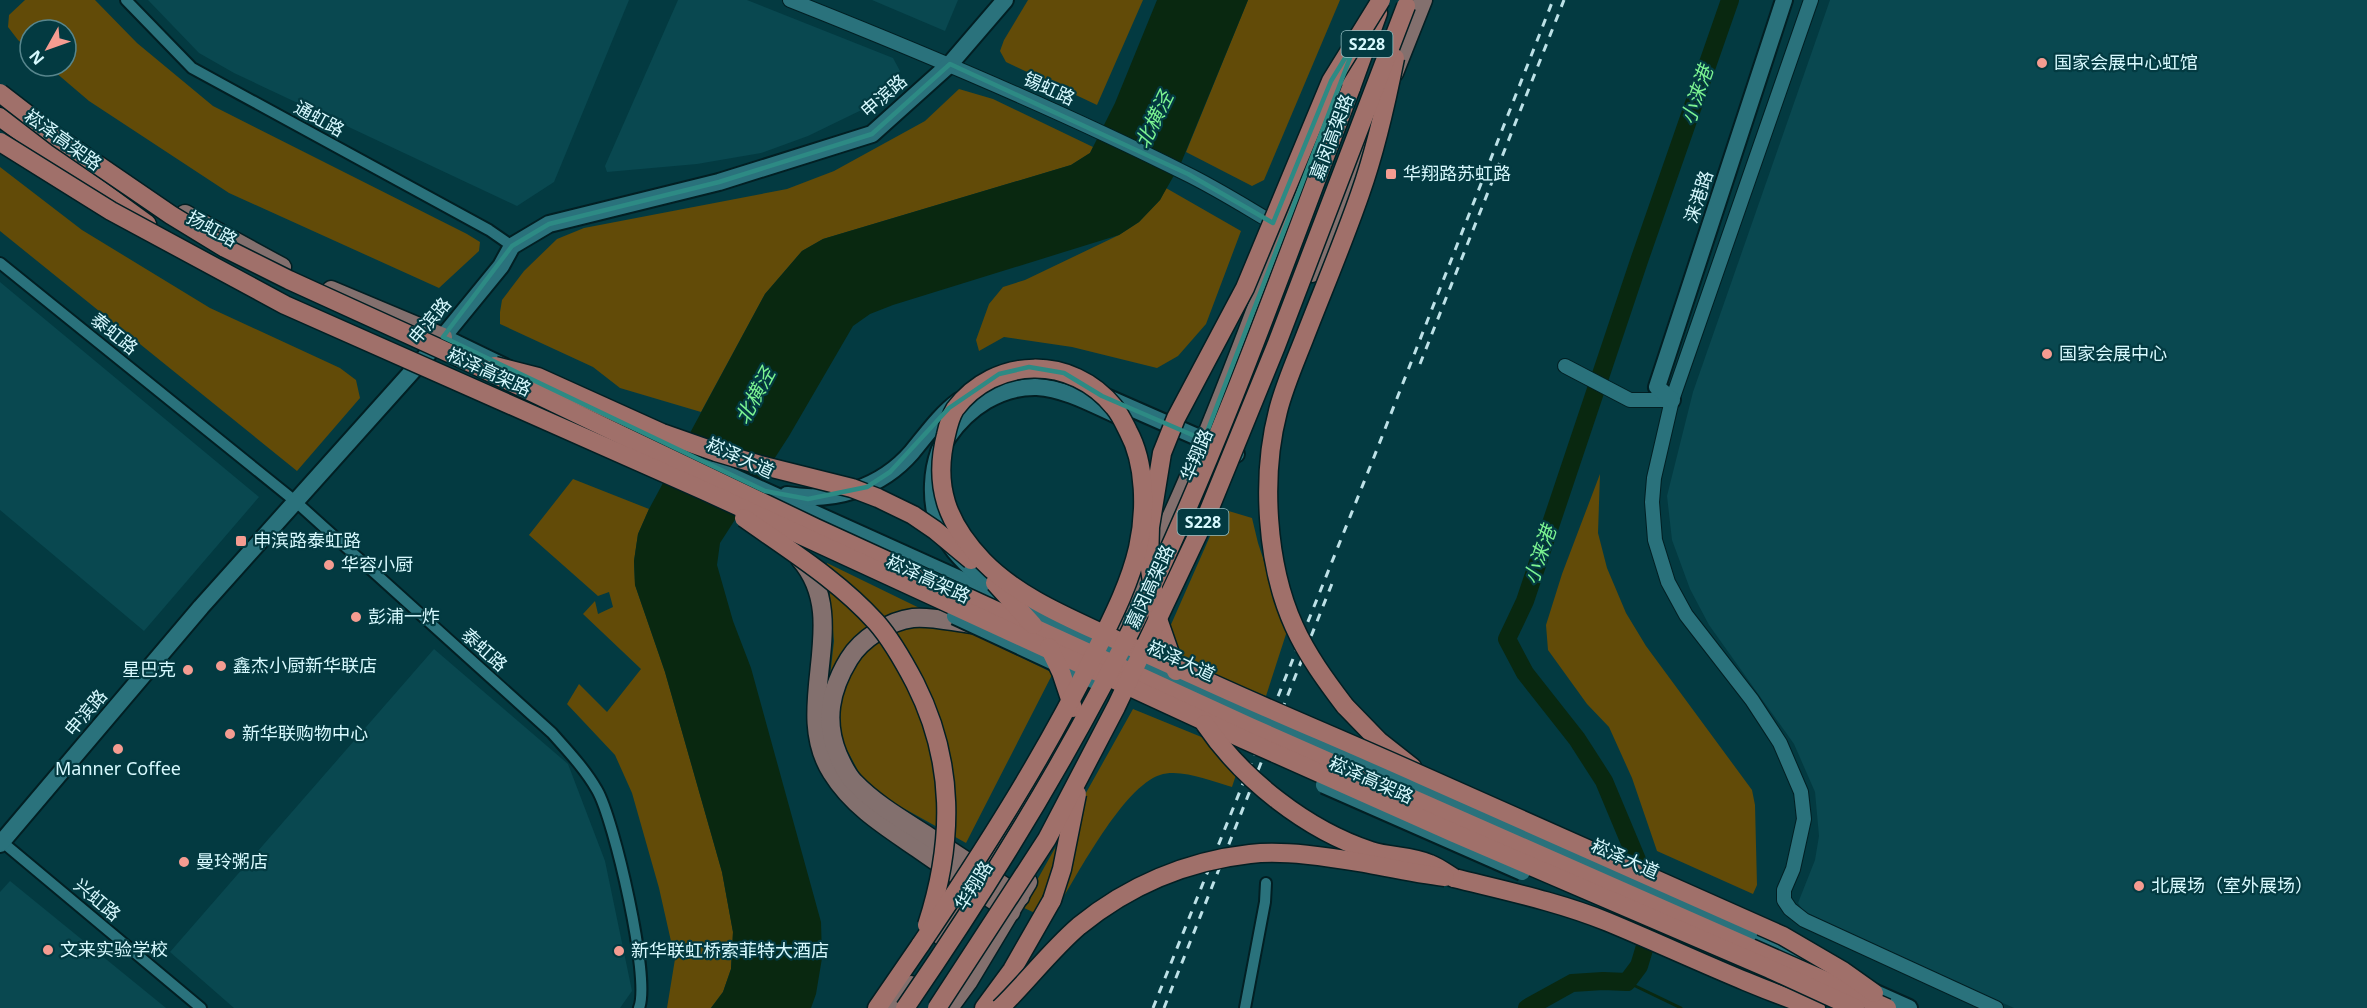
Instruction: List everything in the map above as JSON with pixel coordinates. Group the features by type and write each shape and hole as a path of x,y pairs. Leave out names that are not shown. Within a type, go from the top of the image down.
{"highway":[{"path":"1382,0 1331,81 1245,288 1176,418 1162,453 1150,527 1149,563 1158,619 1170,658 1189,701 1209,730 1236,761 1273,796 1299,816 1335,836 1372,851 1429,863 1454,878"},
{"name":"嘉闵高架路","path":"905,1008 937,962 1026,819 1096,699 1139,614 1189,504 1282,269 1382,0"},
{"path":"1412,2 1379,138 1360,195 1278,411 1270,453 1267,496 1271,541 1279,579 1293,625 1317,669 1345,706 1379,741 1420,774"},
{"name":"嘉闵高架路","path":"937,1008 1047,839 1116,706 1207,514 1412,2"},
{"name":"崧泽高架路","path":"0,91 111,176 225,248 827,533 1239,722 1887,1008"},
{"name":"崧泽高架路","path":"0,117 177,246 285,305 705,491 1254,744 1855,1008"},
{"path":"0,142 111,211 177,246"},
{"path":"458,357 538,377 662,433 716,452 852,488 878,498 912,515 935,530 1003,590 1028,618 1048,644 1061,672 1072,707 1081,773 1062,869 1052,900 1017,962 984,1008"},
{"path":"877,1008 921,944 1032,769 1078,686 1098,647 1103,637 1108,627 1113,617 1138,548 1143,508 1141,475 1132,439 1115,408 1091,386 1064,373 1029,367 999,374 972,391 952,414 942,451 940,482 948,511 964,539 985,563 1014,586 1053,611 1074,621 1096,630 1106,635 1236,694 1783,936 1843,971 1896,1008"},
{"path":"705,491 842,590 876,622 905,662 924,700 944,765 946,836 936,897 921,944"},
{"path":"1000,1008 1053,950 1107,905 1158,877 1195,864 1251,854 1303,855 1364,863 1414,874 1454,878 1547,901 1607,922 1760,989 1816,1008"}],"main road":[{"name":"申滨路","path":"1,842 201,607 443,337 501,266 512,246 549,224 719,182 872,134 950,64 1005,0"},
{"name":"华翔路","path":"895,1008 979,880 1028,796 1138,592 1202,445 1372,0"},
{"name":"涞港路","path":"1672,400 1657,387 1784,0"},
{"name":"华翔路","path":"950,1008 1015,904 1122,708 1234,459 1348,190 1412,2"},
{"name":"扬虹路","path":"0,91 35,118 156,199 297,276 443,337"},
{"name":"扬虹路","path":"0,136 56,176 244,285 414,369"},
{"name":"崧泽大道","path":"443,337 765,491 1004,599 1256,718 1749,934 1909,1008"},
{"path":"414,369 1437,836 1837,1008"},
{"path":"1004,599 951,549 936,517 932,494 934,472 939,450 956,425 975,407 1025,373 1067,381 1234,459"},
{"path":"765,491 808,499 839,495 867,487 890,472 910,454 949,408 988,382 1009,384"},
{"path":"780,535 806,566 816,583 822,604 824,624 816,708 816,734 831,772 844,790 869,815 1015,904"},
{"path":"972,624 913,618 891,625 868,639 854,652 840,675 832,694 829,720 832,741 852,780 865,793 979,880"}],"street":[{"name":"通虹路","path":"126,0 192,68 489,230 512,246"},
{"name":"锡虹路","path":"790,0 950,64 1085,124 1188,174 1285,229"},
{"path":"1811,0 1672,400 1654,478 1652,502 1655,540 1668,582 1686,615 1769,726 1801,792 1804,819 1793,869 1784,890 1784,900 1790,909 1804,920 1996,1008"},
{"name":"泰虹路","path":"0,263 295,501 552,733 579,762 598,791 610,823 639,954 642,974 639,1008"},
{"path":"1565,366 1630,400 1672,400"},
{"name":"兴虹路","path":"1,842 201,1008"},
{"path":"1245,1008 1265,902 1266,883"}],"highlighted area":[{"path":"1358,37 1204,440 1102,396 1064,373 1029,367 999,374 949,408 890,472 867,487 808,499 765,491 443,337 512,246 549,224 719,182 872,134 950,64 1188,174 1273,223 1331,81"}],"shaded area":[{"path":"25,0 95,0 137,43 213,106 467,234 480,242 479,251 439,288 229,193 89,101 62,78 78,78 78,18 18,18 18,40 8,27 9,15"},
{"path":"148,0 629,0 554,182 517,206 234,73 199,53"},
{"path":"678,0 747,0 893,58 900,71 895,86 878,102 808,136 761,153 697,164 607,172 605,166"},
{"path":"872,0 958,0 945,31"},
{"path":"1028,0 1143,0 1097,105 1006,62 1000,51"},
{"path":"1248,0 1340,0 1264,180 1252,186 1186,152"},
{"name":"国家会展中心","path":"1830,0 2367,0 2367,1008 2014,1008 1806,915 1798,903 1815,860 1819,836 1815,792 1794,744 1709,625 1690,589 1672,540 1667,496 1693,392"},
{"path":"959,89 993,99 1093,147 1090,153 1071,165 823,239 802,251 765,294 701,412 620,388 593,367 500,324 502,300 524,271 557,239 584,228 787,189 834,171 925,121"},
{"path":"0,167 82,230 210,308 340,368 356,380 360,398 297,471 0,231"},
{"path":"1166,188 1241,231 1206,324 1178,356 1157,368 1072,347 1004,337 979,351 976,340 989,304 1003,287 1025,280 1119,235 1139,222 1160,200"},
{"path":"0,282 259,497 144,631 0,510"},
{"path":"1600,474 1598,533 1607,568 1626,613 1646,646 1752,790 1755,805 1757,885 1753,894 1657,851 1632,778 1609,727 1587,704 1548,650 1546,625 1562,574"},
{"path":"573,479 649,509 638,534 634,561 635,585 665,672 722,872 733,932 731,969 723,992 711,1008 667,1008 675,959 659,888 632,793 615,755 567,704 579,684 607,712 641,669 583,614 595,601 598,614 613,607 609,592 598,596 529,535"},
{"path":"1222,509 1252,518 1287,631 1266,696 1158,654"},
{"path":"827,563 1053,673 966,843 887,799 864,782 845,746 829,685 834,641"},
{"path":"434,649 568,764 605,861 632,991 620,1008 234,1008 170,952"},
{"path":"1133,709 1243,754 1232,787 1177,773 1160,775 1146,783 1117,813 1057,908 1035,913 1022,907"},
{"name":"文来实验学校","path":"10,881 166,1008 0,1008 0,892"}],"water":[{"name":"北横泾","path":"1157,0 1248,0 1181,163 1160,200 1139,222 1119,235 893,305 870,314 853,326 789,436 720,543 717,565 733,621 751,668 821,922 822,958 816,994 811,1008 711,1008 723,992 731,969 733,932 722,872 665,672 635,585 634,561 638,534 649,509 765,294 802,251 823,239 1071,165 1090,153 1115,103"}],"waterway":[{"name":"小涞港","path":"1527,1008 1572,983 1627,982 1639,966 1655,913 1645,879 1604,781 1577,739 1525,673 1507,639 1525,601 1640,258 1730,0"},
{"path":"1627,982 1681,1008"}],"railway":[{"path":"1153,1008 1374,457 1553,0"},
{"path":"1420,364 1564,0"},
{"path":"1164,1008 1333,581"}],"place":[{"name":"国家会展中心虹馆","path":"2042,63"},
{"name":"华翔路苏虹路","path":"1391,174"},
{"name":"国家会展中心","path":"2047,354"},
{"name":"申滨路泰虹路","path":"241,541"},
{"name":"华容小厨","path":"329,565"},
{"name":"彭浦一炸","path":"356,617"},
{"name":"鑫杰小厨新华联店","path":"221,666"},
{"name":"星巴克","path":"188,670"},
{"name":"新华联购物中心","path":"230,734"},
{"name":"Manner Coffee","path":"118,749"},
{"name":"曼玲粥店","path":"184,862"},
{"name":"北展场（室外展场）","path":"2139,886"},
{"name":"文来实验学校","path":"48,950"},
{"name":"新华联虹桥索菲特大酒店","path":"619,951"}]}
